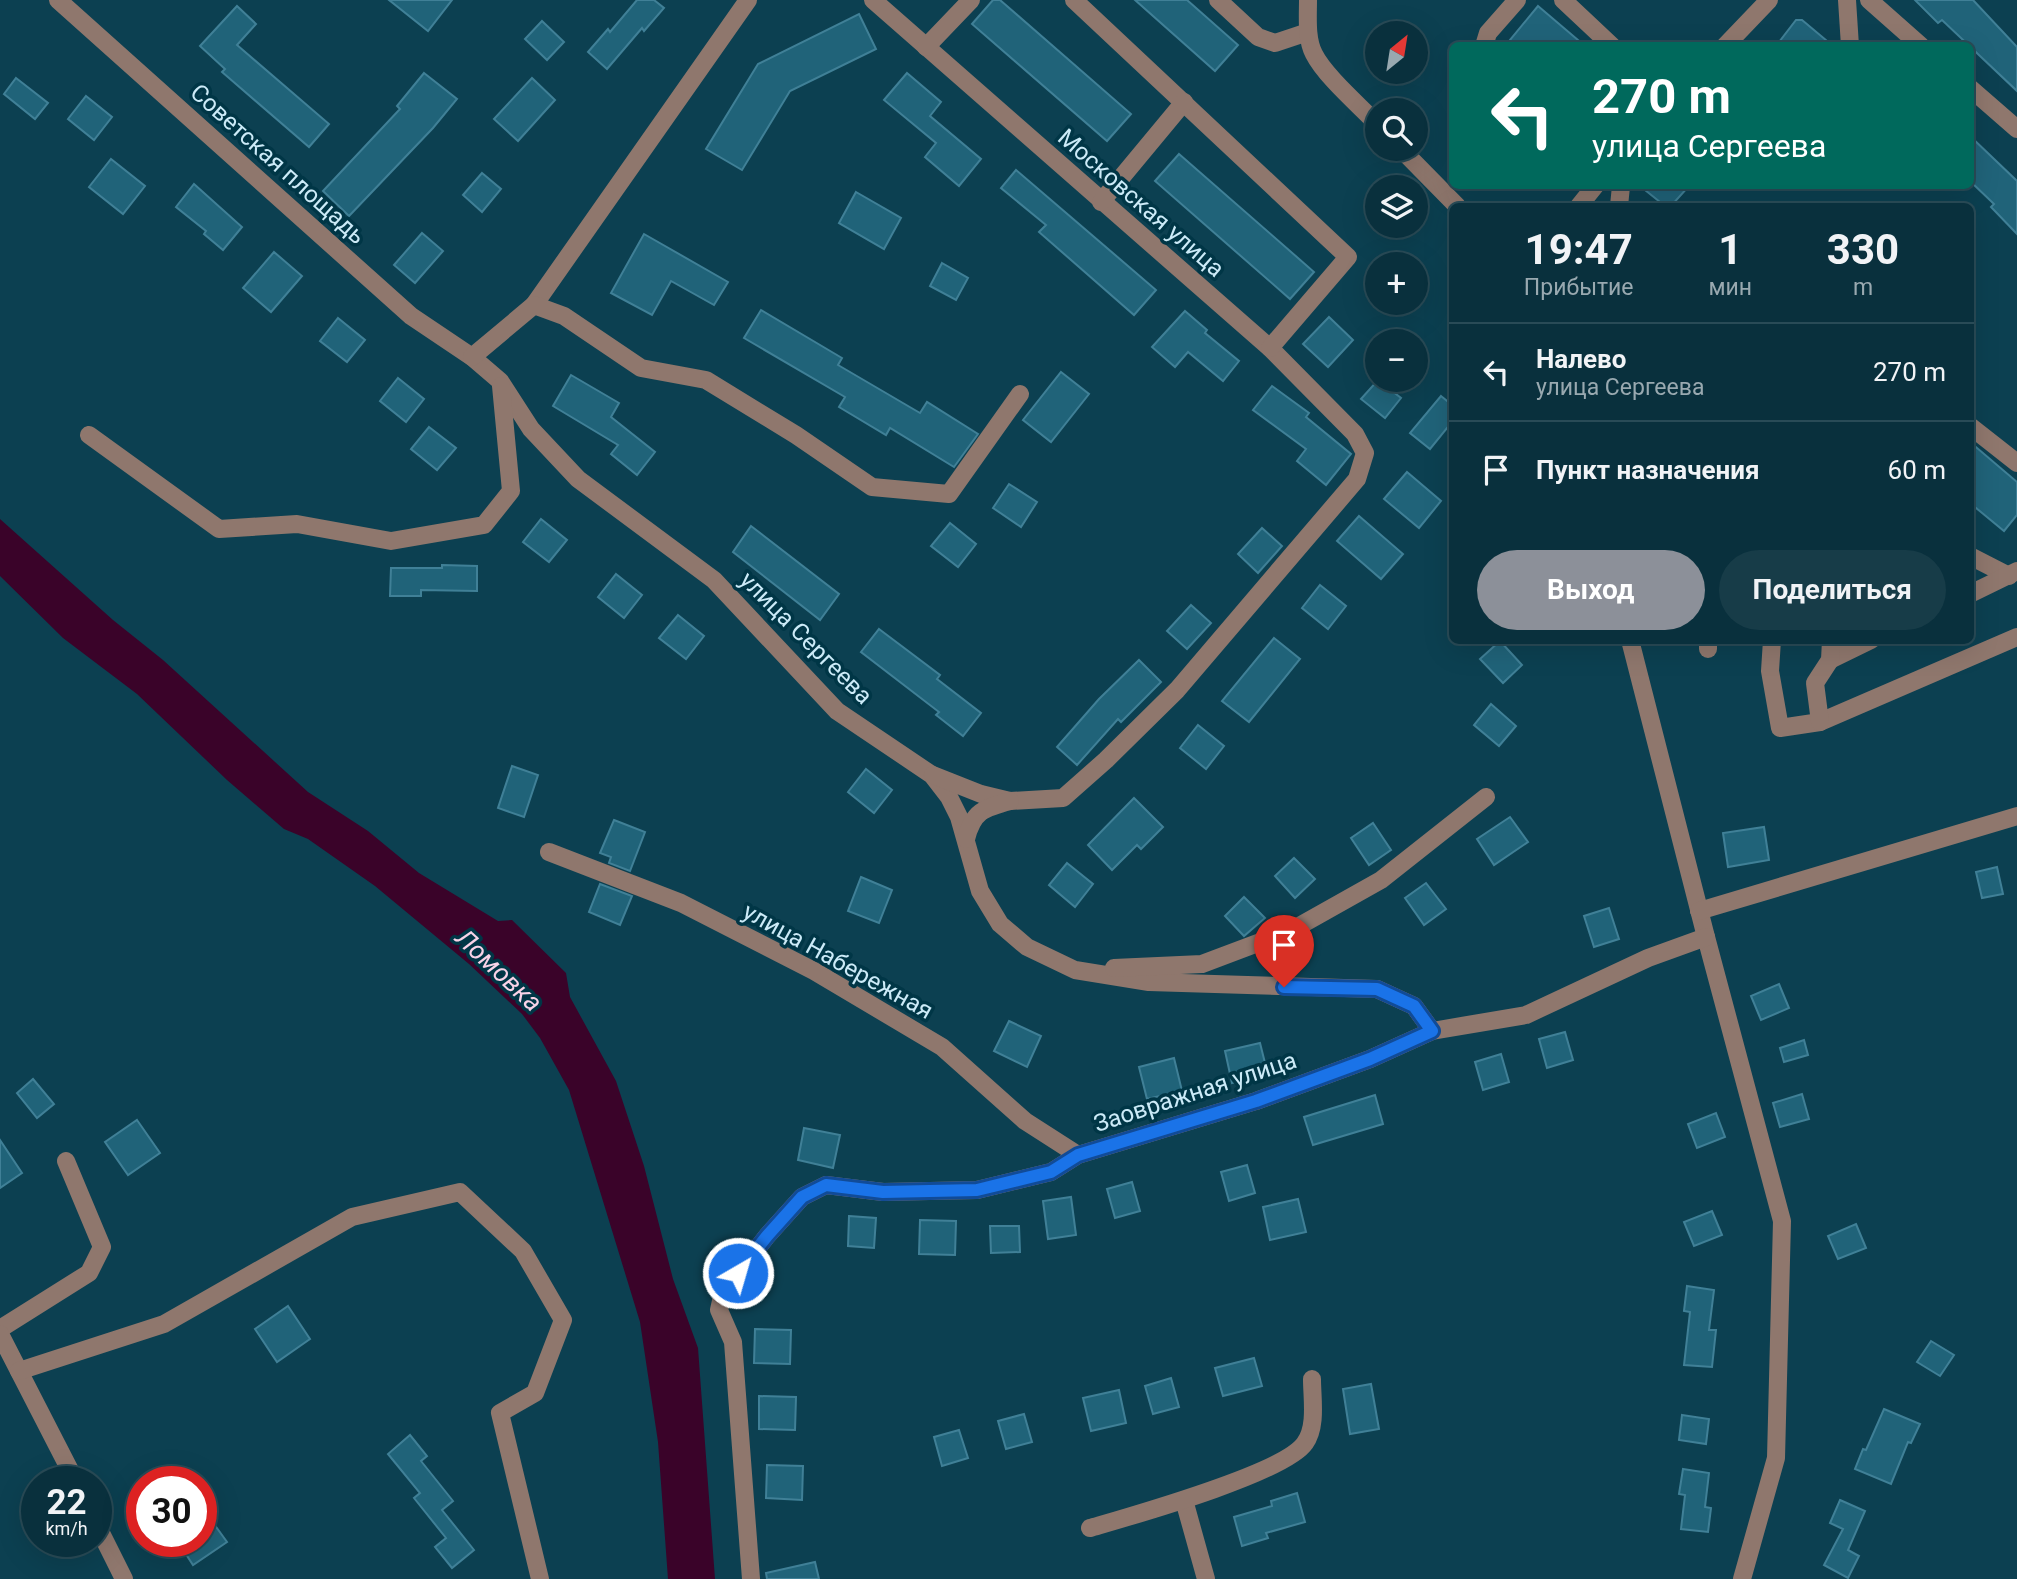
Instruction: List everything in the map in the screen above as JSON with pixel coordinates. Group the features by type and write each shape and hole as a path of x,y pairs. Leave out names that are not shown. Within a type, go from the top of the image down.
{"street":[{"name":"Советская площадь","path":"58,0 411,316 472,357"},
{"path":"472,357 534,305 748,0"},
{"name":"Московская улица","path":"873,0 1270,348 1355,434 1365,453 1357,479 1177,690 1115,751 1063,798 1010,801"},
{"path":"926,47 971,0"},
{"path":"1074,0 1348,257 1270,348"},
{"path":"1218,0 1258,37 1275,43 1308,32"},
{"path":"1308,0 1308,32 1314,54 1365,112"},
{"path":"1485,42 1488,33 1517,0"},
{"path":"1563,0 1608,42"},
{"path":"1729,42 1769,0"},
{"path":"1847,0 1850,42"},
{"path":"1869,0 1916,42"},
{"path":"1974,91 2017,129"},
{"path":"1101,202 1184,102"},
{"path":"1413,161 1454,203"},
{"path":"1581,203 1592,189"},
{"path":"534,305 564,316 641,368 706,380 796,435 872,487 949,494 1020,394"},
{"name":"улица Сергеева","path":"472,357 500,381 531,429 579,479 714,579 837,711 932,775 948,797 965,839 980,891 1000,924 1027,947 1075,970 1149,982 1377,989 1414,1006 1432,1031"},
{"path":"89,435 219,529 297,524 391,541 484,525 511,491 500,381"},
{"path":"1974,429 2017,463"},
{"path":"1974,558 2013,573"},
{"path":"1974,592 2013,573"},
{"path":"1772,644 1770,671 1780,728 1820,722 1902,689 2017,637"},
{"path":"1631,644 1782,1221 1776,1458 1742,1579"},
{"path":"1820,722 1815,683 1830,660 1831,644"},
{"path":"1830,660 1863,644"},
{"path":"932,775 981,794 1010,801"},
{"path":"1075,970 1202,964 1292,930 1381,880 1486,797"},
{"path":"965,839 977,814 989,807 1010,801"},
{"path":"1699,911 2017,816"},
{"name":"улица Набережная","path":"549,852 681,903 814,971 942,1047 1025,1121 1078,1155"},
{"name":"Заовражная улица","path":"751,1579 733,1342 719,1310 723,1292 802,1197 826,1185 883,1192 977,1190 1051,1172 1078,1155 1256,1101 1370,1059 1432,1031 1526,1015 1648,958 1706,937"},
{"path":"0,1329 89,1273 102,1247 66,1161"},
{"path":"19,1371 164,1324 352,1217 460,1192 523,1251 564,1320 535,1393 500,1413 540,1579"},
{"path":"0,1334 68,1466"},
{"path":"1090,1528 1184,1500 1287,1459 1306,1443 1312,1418 1312,1379"},
{"path":"1184,1500 1206,1579"},
{"path":"112,1555 124,1579"}],"water":[{"name":"Ломовка","path":"0,519 113,620 163,660 308,792 368,831 419,873 498,921 512,920 566,973 570,997 616,1081 644,1166 673,1279 698,1348 715,1579 668,1579 658,1442 640,1322 569,1090 540,1038 522,1014 469,964 375,886 308,839 284,829 227,780 137,694 63,638 0,576"}],"building":[{"path":"389,0 452,0 428,31"},
{"path":"637,0 654,0 664,8 644,31 642,28 607,69 588,52 608,29 610,32"},
{"path":"993,0 1000,0 1131,114 1107,141 972,24"},
{"path":"1135,0 1187,0 1238,45 1215,71"},
{"path":"1915,0 1973,0 2017,47 2017,91 1974,50 1974,42 1965,42 1942,20 1938,23"},
{"path":"237,6 256,24 237,45 329,124 309,147 222,72 225,69 200,46"},
{"path":"1538,6 1580,42 1508,42"},
{"path":"859,14 876,49 790,91 742,170 706,149 758,64"},
{"path":"1796,20 1802,20 1828,42 1779,42"},
{"path":"542,21 564,42 547,60 525,39"},
{"path":"424,73 457,99 349,216 323,191 400,109 397,106"},
{"path":"907,73 941,102 930,116 981,159 959,186 925,157 936,143 884,100"},
{"path":"16,78 48,103 35,119 4,94"},
{"path":"532,78 555,100 518,141 494,119"},
{"path":"86,96 112,117 94,140 68,119"},
{"path":"1974,140 2017,181 2017,234 1991,207 1994,204 1974,185"},
{"path":"1179,154 1314,272 1290,299 1155,181"},
{"path":"111,159 145,186 123,214 89,187"},
{"path":"1016,170 1156,290 1134,315 1039,232 1046,225 1001,188"},
{"path":"482,173 501,189 482,212 463,195"},
{"path":"194,184 242,227 223,250 204,234 206,231 176,207"},
{"path":"1644,189 1686,189 1674,203 1661,203"},
{"path":"856,192 901,218 884,249 839,223"},
{"path":"422,233 443,251 415,283 394,265"},
{"path":"644,234 728,282 714,305 671,281 652,315 611,293"},
{"path":"274,252 302,276 271,312 243,288"},
{"path":"942,263 968,278 956,300 930,286"},
{"path":"761,310 842,358 838,365 920,413 927,402 978,434 954,467 890,428 886,435 839,407 845,397 744,338"},
{"path":"1185,311 1207,330 1205,333 1239,361 1223,381 1188,352 1175,367 1152,347"},
{"path":"1329,317 1353,340 1328,367 1303,344"},
{"path":"338,318 365,340 347,362 320,341"},
{"path":"1061,372 1089,394 1051,442 1023,420"},
{"path":"571,375 619,403 611,417 655,452 637,475 611,454 618,445 553,406"},
{"path":"398,378 424,399 406,422 380,401"},
{"path":"1272,386 1309,413 1306,417 1351,454 1326,485 1297,461 1306,449 1253,410"},
{"path":"1367,392 1393,392 1401,398 1385,418 1361,399"},
{"path":"1441,396 1449,403 1449,426 1430,449 1410,433"},
{"path":"429,427 456,448 437,470 411,449"},
{"path":"1974,445 2017,482 2017,515 2004,531 1974,506"},
{"path":"1407,472 1441,501 1419,528 1384,499"},
{"path":"1009,484 1037,502 1021,527 993,508"},
{"path":"1359,516 1403,554 1381,579 1337,541"},
{"path":"541,519 567,540 549,562 523,542"},
{"path":"950,523 976,544 958,567 931,546"},
{"path":"751,526 839,594 820,620 733,552"},
{"path":"1262,528 1282,546 1258,573 1238,554"},
{"path":"442,565 477,566 477,591 421,590 421,596 390,596 391,568 442,568"},
{"path":"616,574 642,595 624,618 598,597"},
{"path":"1320,585 1346,606 1328,629 1302,608"},
{"path":"1191,605 1211,623 1187,649 1167,631"},
{"path":"678,615 704,636 686,659 659,638"},
{"path":"879,629 940,675 937,679 981,713 963,736 936,715 939,712 861,652"},
{"path":"1274,638 1300,659 1249,722 1222,701"},
{"path":"1497,644 1503,644 1522,665 1503,683 1480,659"},
{"path":"1139,660 1161,682 1121,722 1118,719 1077,765 1057,747 1099,699"},
{"path":"1491,704 1516,726 1499,746 1474,725"},
{"path":"1198,725 1224,746 1206,769 1180,748"},
{"path":"512,766 538,775 524,817 498,808"},
{"path":"866,769 892,790 874,813 848,792"},
{"path":"1134,798 1163,827 1141,849 1137,845 1112,870 1088,845"},
{"path":"1510,817 1528,842 1494,865 1477,839"},
{"path":"614,820 645,832 630,871 609,863 611,857 600,853"},
{"path":"1373,823 1391,850 1369,865 1351,838"},
{"path":"1764,827 1769,860 1728,867 1723,833"},
{"path":"1294,858 1315,879 1295,898 1275,876"},
{"path":"1067,863 1093,884 1075,907 1049,885"},
{"path":"1997,867 2003,894 1982,898 1976,872"},
{"path":"861,877 892,890 879,923 848,911"},
{"path":"1426,883 1446,909 1424,925 1405,898"},
{"path":"600,884 632,896 620,925 589,912"},
{"path":"1244,897 1265,918 1244,936 1225,916"},
{"path":"1609,908 1619,939 1594,947 1584,916"},
{"path":"1779,984 1789,1008 1761,1020 1751,996"},
{"path":"1009,1021 1041,1036 1027,1067 994,1051"},
{"path":"1565,1032 1573,1060 1547,1068 1539,1039"},
{"path":"1804,1040 1808,1055 1784,1062 1780,1048"},
{"path":"1260,1043 1268,1075 1232,1083 1225,1051"},
{"path":"1501,1054 1509,1082 1483,1090 1475,1062"},
{"path":"1174,1058 1182,1091 1147,1099 1139,1067"},
{"path":"33,1079 54,1104 37,1118 17,1093"},
{"path":"1802,1094 1809,1119 1780,1127 1773,1103"},
{"path":"1375,1095 1383,1124 1313,1145 1304,1117"},
{"path":"1716,1113 1725,1137 1697,1148 1688,1124"},
{"path":"137,1120 160,1153 128,1175 105,1142"},
{"path":"804,1128 840,1135 833,1168 798,1160"},
{"path":"0,1140 22,1173 0,1188"},
{"path":"1247,1165 1255,1193 1229,1201 1221,1172"},
{"path":"1132,1182 1140,1211 1115,1218 1107,1189"},
{"path":"1071,1197 1076,1235 1048,1239 1043,1201"},
{"path":"1298,1199 1306,1232 1270,1240 1263,1207"},
{"path":"1712,1211 1722,1235 1694,1246 1684,1222"},
{"path":"849,1216 876,1218 874,1248 848,1246"},
{"path":"920,1220 956,1221 955,1255 919,1254"},
{"path":"1856,1224 1866,1248 1838,1259 1828,1236"},
{"path":"990,1226 1019,1226 1020,1252 991,1253"},
{"path":"1687,1286 1714,1290 1709,1330 1716,1330 1712,1367 1684,1365 1690,1312 1684,1311"},
{"path":"288,1306 310,1339 277,1362 255,1329"},
{"path":"755,1329 791,1330 790,1364 754,1363"},
{"path":"1931,1341 1954,1355 1940,1376 1917,1362"},
{"path":"1254,1358 1262,1386 1223,1396 1215,1368"},
{"path":"1171,1378 1179,1407 1153,1414 1145,1386"},
{"path":"1371,1384 1379,1429 1350,1434 1343,1389"},
{"path":"1119,1390 1126,1423 1091,1431 1083,1398"},
{"path":"759,1396 796,1397 795,1430 759,1429"},
{"path":"1884,1409 1920,1424 1911,1443 1908,1442 1891,1484 1855,1469"},
{"path":"1024,1414 1032,1442 1006,1449 998,1421"},
{"path":"1682,1415 1709,1419 1706,1444 1679,1440"},
{"path":"959,1430 968,1458 942,1466 934,1437"},
{"path":"410,1435 427,1456 421,1461 453,1501 442,1510 474,1550 452,1568 435,1547 446,1538 414,1498 420,1493 388,1454"},
{"path":"767,1465 803,1466 802,1500 766,1498"},
{"path":"1683,1469 1709,1473 1705,1507 1711,1508 1708,1532 1681,1529 1685,1495 1679,1494"},
{"path":"1297,1493 1305,1522 1266,1533 1268,1538 1242,1546 1234,1517 1272,1506 1271,1501"},
{"path":"1840,1500 1865,1511 1848,1550 1859,1556 1848,1578 1824,1565 1843,1529 1830,1523"},
{"path":"217,1528 227,1542 217,1549"},
{"path":"188,1557 205,1557 193,1565"},
{"path":"815,1562 819,1579 767,1579 766,1573"}],"route":[{"path":"738,1273 802,1197 826,1185 883,1192 977,1190 1051,1172 1078,1155 1256,1101 1370,1059 1432,1031 1414,1006 1377,989 1284,987"}]}
